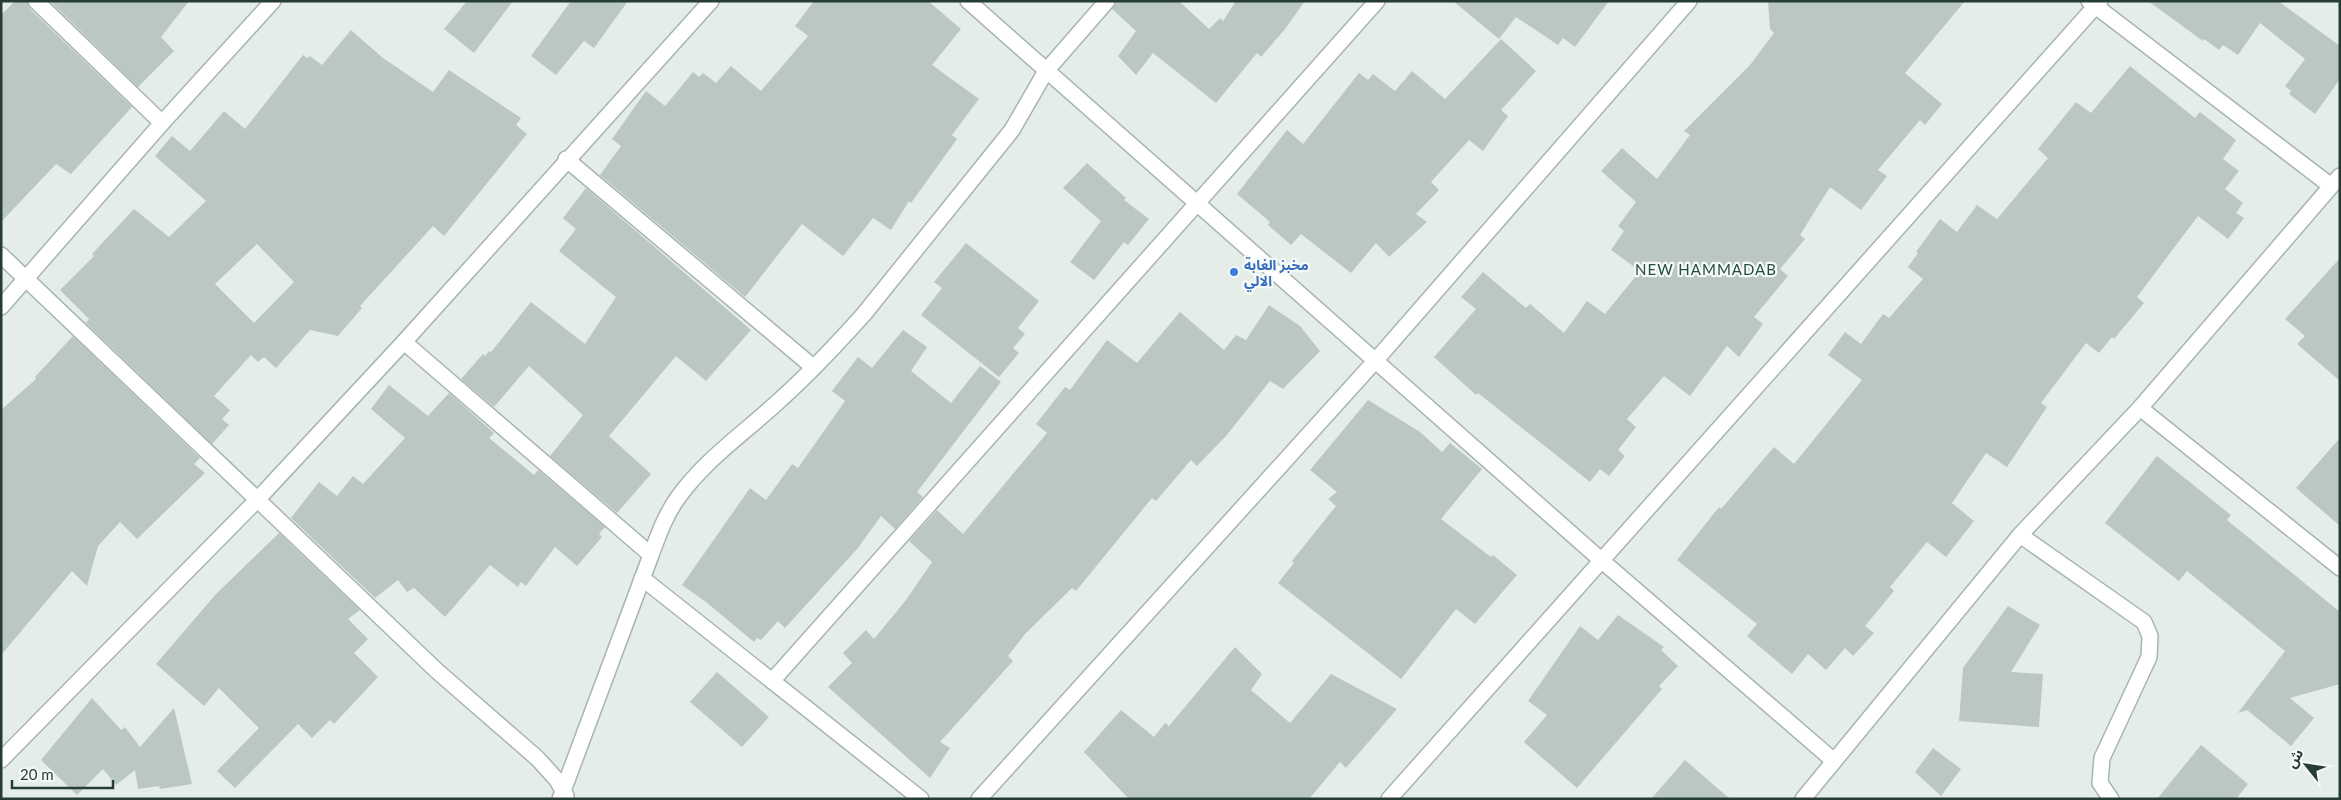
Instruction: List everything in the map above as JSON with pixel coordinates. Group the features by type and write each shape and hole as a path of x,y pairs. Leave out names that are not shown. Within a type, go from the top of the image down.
{"street":[{"path":"36,1 162,123"},
{"path":"1,307 162,123 273,1"},
{"path":"3,754 257,500 404,342 566,159 711,1"},
{"path":"968,1 1601,560 1834,761"},
{"path":"563,796 664,520 676,500 708,462 782,399 864,314 974,180 1012,130 1046,71 1107,1"},
{"path":"772,681 1377,1"},
{"path":"979,799 1376,360 1689,1"},
{"path":"1389,799 2095,3 2336,181 2140,408 2020,535 1834,761 1807,798"},
{"path":"566,159 813,368"},
{"path":"1,255 437,671 537,758 556,780 563,796"},
{"path":"404,342 651,555"},
{"path":"2140,408 2340,568"},
{"path":"2020,535 2144,622 2150,636 2148,657 2102,758 2100,783 2111,799"},
{"path":"642,578 921,799"}],"building":[{"path":"15,1 27,1 29,8 132,107 71,174 56,164 1,222 1,15"},
{"path":"50,1 189,1 161,37 174,51 138,87"},
{"path":"467,1 513,1 474,53 444,29"},
{"path":"571,1 628,1 594,48 584,41 556,75 531,56"},
{"path":"814,1 928,1 961,29 932,65 979,99 952,135 957,139 911,203 909,201 891,230 873,218 843,256 802,224 745,297 600,175 621,146 612,139 646,91 665,106 693,72 699,77 703,73 716,83 731,66 761,91 808,36 795,26"},
{"path":"1116,1 1179,1 1209,29 1220,18 1223,21 1236,1 1305,1 1285,29 1261,57 1257,53 1216,103 1153,53 1136,75 1118,56 1136,31 1112,9"},
{"path":"1453,1 1609,1 1575,47 1563,38 1558,45 1516,17 1499,39"},
{"path":"1768,1 1965,1 1905,73 1942,104 1925,125 1920,120 1878,170 1887,176 1861,210 1830,187 1800,235 1805,239 1780,269 1788,276 1754,317 1763,324 1739,357 1727,346 1690,396 1664,376 1627,419 1636,427 1618,450 1625,456 1609,476 1600,469 1590,482 1478,393 1476,395 1434,357 1476,309 1461,297 1483,272 1526,308 1530,304 1564,333 1587,301 1605,314 1640,271 1611,250 1624,231 1618,226 1636,202 1601,171 1622,148 1657,179 1690,135 1684,131 1750,65 1774,33 1770,29"},
{"path":"2148,1 2278,1 2340,46 2340,79 2315,114 2289,94 2291,91 2285,86 2305,59 2260,23 2238,55 2223,45 2219,50 2204,39 2203,41"},
{"path":"351,30 383,58 433,92 449,70 521,118 516,125 527,134 444,236 433,226 360,306 362,308 338,336 310,330 276,368 264,357 258,362 251,355 214,396 230,410 222,419 229,425 212,444 86,323 89,319 60,290 94,256 92,254 134,209 169,237 206,201 155,156 172,136 190,151 224,111 245,129 303,55 308,58 310,56 322,65","holes":["257,244 294,282 254,323 215,284"]},
{"path":"1501,39 1536,71 1501,110 1508,116 1483,151 1469,140 1431,182 1439,190 1416,214 1427,222 1389,257 1376,243 1351,273 1301,234 1291,245 1268,225 1270,222 1237,194 1287,130 1303,144 1359,73 1368,80 1373,74 1395,91 1412,71 1445,99"},
{"path":"2130,66 2195,118 2200,112 2236,140 2223,159 2239,171 2225,189 2243,203 2236,213 2244,218 2228,239 2198,216 2137,297 2144,303 2114,339 2112,337 2099,353 2086,343 2041,403 2047,407 2007,467 1986,453 1952,503 1974,521 1946,557 1927,542 1890,587 1894,591 1865,626 1874,633 1853,656 1845,648 1826,670 1808,654 1792,674 1747,636 1757,624 1677,560 1719,507 1721,509 1774,447 1794,464 1862,380 1828,355 1845,332 1861,344 1883,314 1889,318 1923,279 1908,267 1918,253 1916,252 1940,219 1957,232 1977,205 1997,219 2048,158 2038,149 2076,102 2091,113"},
{"path":"1087,163 1126,198 1124,200 1149,219 1128,245 1124,242 1094,280 1070,262 1101,221 1063,188"},
{"path":"586,188 751,330 706,381 676,356 609,436 651,474 617,513 550,456 583,415 529,366 494,407 461,379 483,354 485,356 489,351 491,352 531,302 585,344 616,297 559,251 576,229 563,218"},
{"path":"966,243 1039,301 1018,328 1025,334 1013,348 1019,353 999,377 921,315 942,288 934,282"},
{"path":"2340,258 2340,381 2297,344 2305,336 2285,319"},
{"path":"1269,305 1300,326 1320,351 1283,389 1270,381 1226,436 1197,466 1191,460 1156,501 1152,498 1076,591 1072,588 1025,634 1008,656 1013,661 940,742 950,748 930,778 828,687 852,663 843,653 866,630 874,639 906,600 932,562 909,541 937,510 963,534 1047,433 1036,424 1065,387 1070,390 1107,340 1137,363 1180,312 1224,350 1236,335 1246,340"},
{"path":"903,330 927,347 911,371 951,403 980,366 1001,382 917,492 923,497 895,529 881,516 858,548 785,628 778,621 761,640 757,638 754,642 706,602 682,585 750,488 766,500 792,464 798,468 845,401 832,391 858,357 872,368"},
{"path":"73,336 200,458 194,464 205,473 137,539 120,522 98,546 87,586 72,571 1,655 1,410 36,379 35,377"},
{"path":"389,385 428,416 449,393 494,433 489,438 534,475 538,470 605,527 599,534 602,537 577,566 555,547 526,586 521,582 518,587 490,565 445,617 414,588 407,592 398,580 375,598 291,518 319,482 337,496 353,476 363,484 405,438 371,409"},
{"path":"1368,400 1420,432 1442,452 1450,443 1482,469 1441,519 1491,557 1493,555 1517,575 1475,624 1456,609 1401,679 1278,583 1294,563 1292,561 1336,506 1328,499 1337,492 1310,470"},
{"path":"2340,438 2340,526 2296,488"},
{"path":"2157,456 2231,515 2227,520 2340,612 2340,684 2290,698 2314,718 2291,746 2247,710 2238,713 2285,651 2187,571 2179,581 2105,523"},
{"path":"279,533 360,610 348,619 368,639 354,653 378,677 334,724 330,720 312,738 298,724 235,788 217,771 259,728 219,688 204,706 156,664 216,594"},
{"path":"2008,606 2040,625 2011,672 2043,674 2039,727 1959,721 1963,668"},
{"path":"1618,615 1664,647 1661,650 1678,666 1659,686 1662,689 1577,788 1524,742 1547,715 1528,701 1580,626 1598,640"},
{"path":"1235,647 1262,674 1251,690 1290,723 1331,674 1397,709 1346,768 1340,762 1309,799 1129,799 1084,752 1121,710 1154,737 1165,723 1169,726"},
{"path":"717,672 769,717 742,747 690,702"},
{"path":"92,698 121,730 125,727 140,747 174,708 192,784 160,789 159,786 138,789 135,770 116,785 103,769 77,795 41,760"},
{"path":"2201,745 2248,784 2236,799 2157,799"},
{"path":"1933,748 1961,769 1941,796 1915,772"},
{"path":"1685,760 1730,799 1651,799"}],"place":[{"name":"مخبز الغابة الالي","path":"1234,272"}],"district":[{"name":"NEW HAMMADAB","path":"1706,269"}]}
